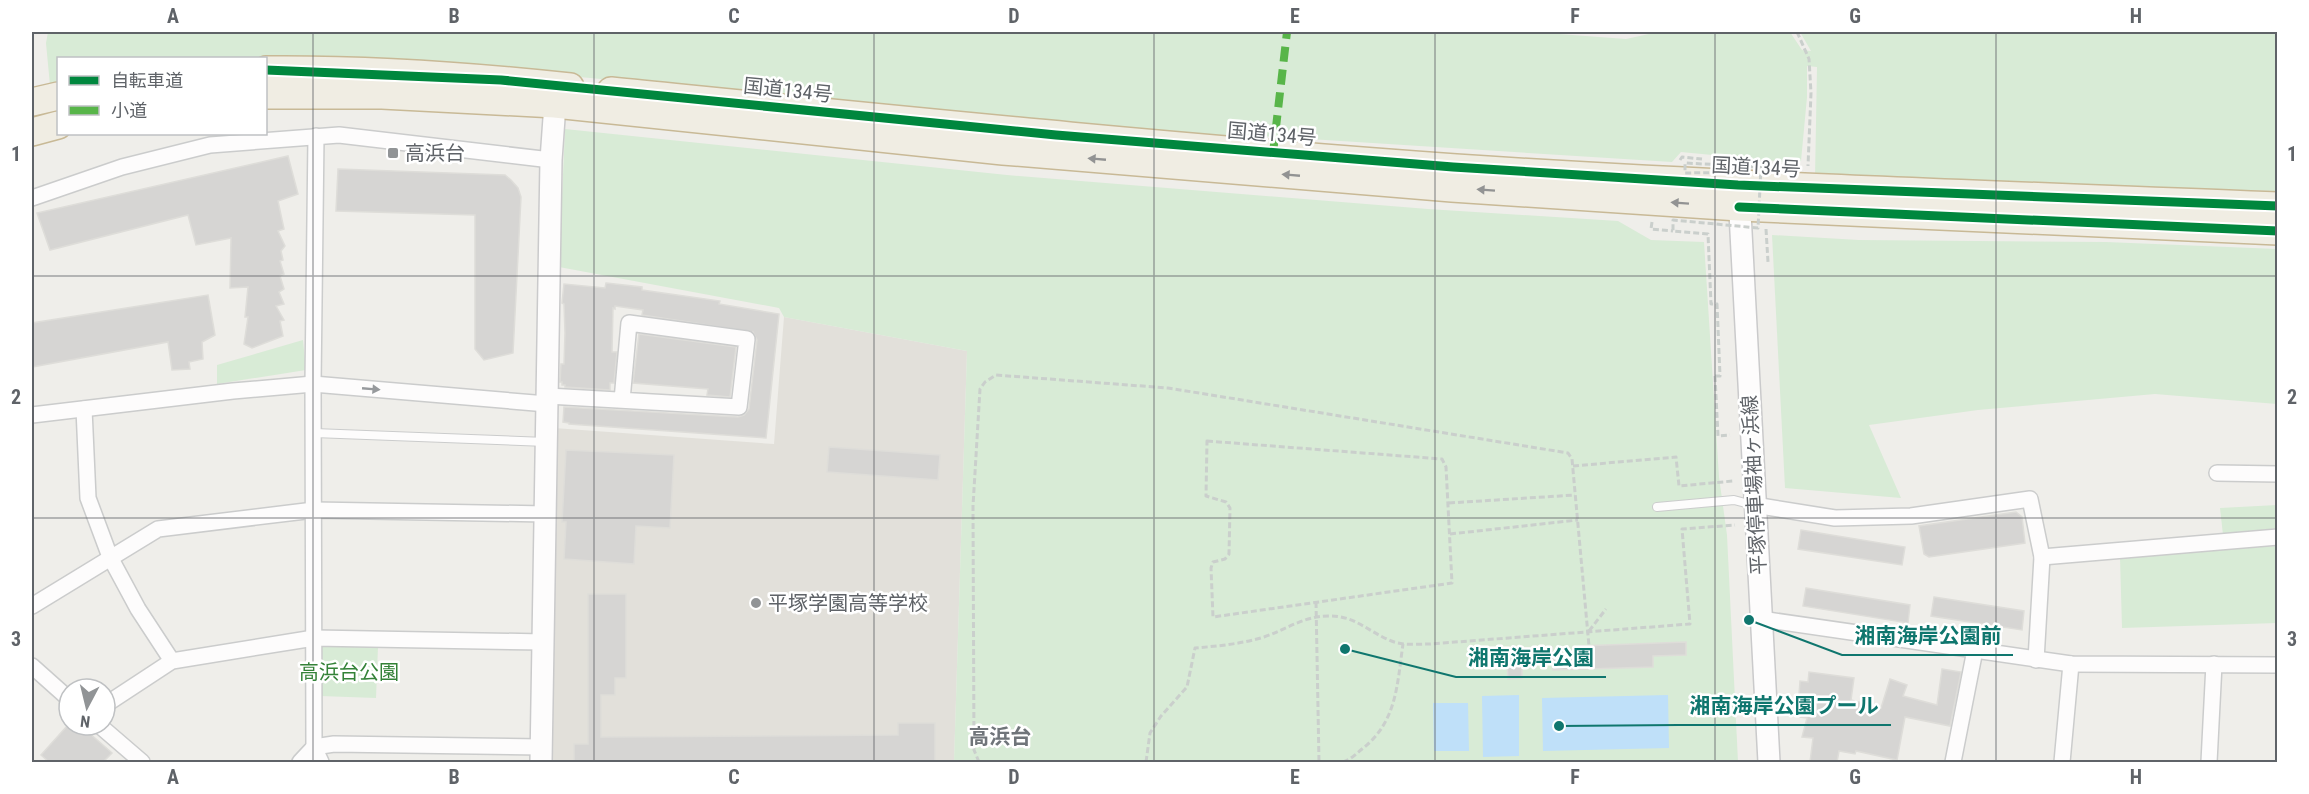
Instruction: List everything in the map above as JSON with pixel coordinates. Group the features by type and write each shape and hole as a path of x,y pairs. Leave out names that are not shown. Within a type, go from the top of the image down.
{"highway":[{"name":"国道134号","path":"267,70 501,80 1056,135 2277,231"},
{"name":"国道134号","path":"267,94 394,95 555,104 1077,158 1452,188 1742,188 2277,206"},
{"path":"32,102 57,96"},
{"path":"32,132 57,125"}],"street":[{"path":"300,762 314,747 334,744 541,755 551,159 555,104"},
{"path":"32,198 122,167 210,145 316,136 339,135 551,159"},
{"path":"316,136 313,384 314,747 321,762"},
{"name":"平塚停車場袖ヶ浜線","path":"1742,188 1754,505 1769,762"},
{"path":"32,415 233,391 313,384 548,400 622,400 739,407 747,339 629,323 622,400"},
{"path":"84,408 88,498 110,557 138,609 172,661"},
{"path":"2217,473 2277,474"},
{"path":"1754,505 1846,518 1911,516 2030,499 2042,558 2036,660"},
{"path":"32,606 158,529 314,510 546,514"},
{"path":"2042,558 2277,537"},
{"path":"1761,619 2070,664 2277,664"},
{"path":"117,697 172,661 314,638 544,642"},
{"path":"1953,762 1975,650"},
{"path":"2062,762 2070,664"},
{"path":"2209,762 2214,664"},
{"path":"32,666 57,688"},
{"path":"113,737 142,762"}],"lane":[{"path":"314,433 547,442"},
{"path":"1657,507 1734,500 1754,505"}],"path":[{"path":"1797,32 1809,58 1811,81 1807,175"},
{"path":"1742,188 1685,173 1685,163 1761,167 1758,228"},
{"path":"1730,435 1718,436 1715,376 1720,376 1717,304 1711,304 1708,234 1673,231 1673,220 1767,229 1768,262"},
{"path":"979,762 974,750 973,506 980,389 985,382 996,375 1179,389 1568,453 1573,466 1588,646"},
{"path":"1207,441 1442,459 1446,466 1450,534 1452,583 1213,617 1211,568 1213,562 1225,559 1229,554 1230,508 1226,502 1206,496 1207,441"},
{"path":"1573,466 1676,458 1679,486 1733,481"},
{"path":"1449,503 1575,495"},
{"path":"1450,534 1578,520"},
{"path":"1146,762 1150,733 1161,716 1186,687 1195,648 1237,644 1265,636 1293,623 1317,617 1347,618 1390,641 1403,644 1430,644 1690,624 1683,529 1735,525"},
{"path":"1316,602 1319,762"},
{"path":"1588,632 1606,609"},
{"path":"1343,762 1374,740 1387,722 1394,699 1403,644"}],"shaded area":[{"name":"平塚学園高等学校","path":"784,317 967,351 954,762 553,762 554,428 774,444"}],"green space":[{"path":"48,32 1532,32 1626,39 1658,32 1790,32 1802,50 1811,51 1800,32 2277,32 2277,191 1815,178 1817,67 1807,66 1807,97 1801,161 1795,163 1681,152 1672,162 1245,135 1227,149 645,83 360,57 267,60 267,57 57,57 57,83 50,85 46,43"},
{"path":"565,129 1007,175 1428,209 1618,221 1651,240 1704,242 1719,477 1727,535 1738,762 954,762 967,351 784,317 779,308 559,267"},
{"path":"1772,235 1859,240 2106,242 2277,249 2277,404 2155,394 1978,410 1869,425 1901,498 1785,488"},
{"path":"303,340 306,370 217,384 217,365"},
{"path":"2277,505 2277,528 2223,535 2220,508"},
{"path":"2277,546 2277,623 2122,628 2120,557"},
{"name":"高浜台公園","path":"321,645 378,647 376,698 320,696"}],"water":[{"path":"1519,695 1519,756 1483,757 1482,696"},
{"path":"1668,695 1669,748 1543,751 1542,698"},
{"path":"1433,703 1468,703 1469,751 1434,751"}],"building":[{"path":"288,156 298,194 278,201 284,229 278,231 285,246 281,251 283,260 280,261 284,274 280,276 284,289 279,292 284,304 276,306 284,320 280,321 283,336 252,348 244,344 248,317 245,317 248,287 230,288 231,238 196,245 188,215 50,250 37,213"},
{"path":"338,169 505,175 511,180 518,188 521,197 513,353 484,360 475,349 475,215 336,211"},
{"path":"606,283 642,287 642,290 720,301 719,304 779,314 766,438 563,422 564,407 738,417 744,415 749,409 757,340 753,332 642,315 643,310 615,306 615,309 613,308 612,352 617,352 614,383 610,383 610,390 562,385 560,382 561,364 564,364 565,333 564,304 562,303 564,284 605,288"},
{"path":"208,295 215,335 202,342 203,359 189,362 190,369 172,370 168,342 32,367 32,323"},
{"path":"639,334 736,347 730,397 707,395 708,389 633,383"},
{"path":"829,447 940,455 938,480 827,472"},
{"path":"566,450 674,455 670,528 636,526 634,564 564,559 566,522 562,522"},
{"path":"2016,512 2022,517 2025,543 1929,557 1924,554 1919,526"},
{"path":"1801,530 1905,547 1902,565 1798,549"},
{"path":"1806,588 1910,605 1908,623 1803,606"},
{"path":"588,594 626,594 626,678 615,678 615,695 601,695 601,737 898,735 898,723 935,723 935,762 574,762 574,744 588,744"},
{"path":"1934,597 2024,611 2022,630 1931,616"},
{"path":"1686,642 1686,655 1653,656 1653,667 1553,670 1552,661 1522,661 1521,648 1552,647 1552,656 1580,654 1580,646"},
{"path":"1507,664 1522,664 1522,678 1508,679"},
{"path":"1942,669 1961,672 1950,726 1905,717 1897,760 1856,751 1855,754 1839,751 1837,762 1810,762 1813,738 1802,737 1807,718 1800,717 1803,696 1799,695 1800,681 1808,682 1809,672 1854,678 1851,700 1881,708 1890,679 1907,685 1903,696 1937,705"},
{"path":"57,737 94,737 112,753 103,762 49,762 41,755"}],"marked path":[{"path":"1273,153 1287,32"}],"cycle path":[{"path":"267,70 501,80 1056,135 1453,167 1738,185 2278,206"},
{"path":"1739,207 2278,231"}],"place":[{"name":"高浜台","path":"393,153"},
{"name":"平塚学園高等学校","path":"756,603"},
{"name":"湘南海岸公園前","path":"1749,620"},
{"name":"湘南海岸公園","path":"1345,649"},
{"name":"湘南海岸公園プール","path":"1559,726"}],"district":[{"name":"高浜台","path":"1000,737"}]}
